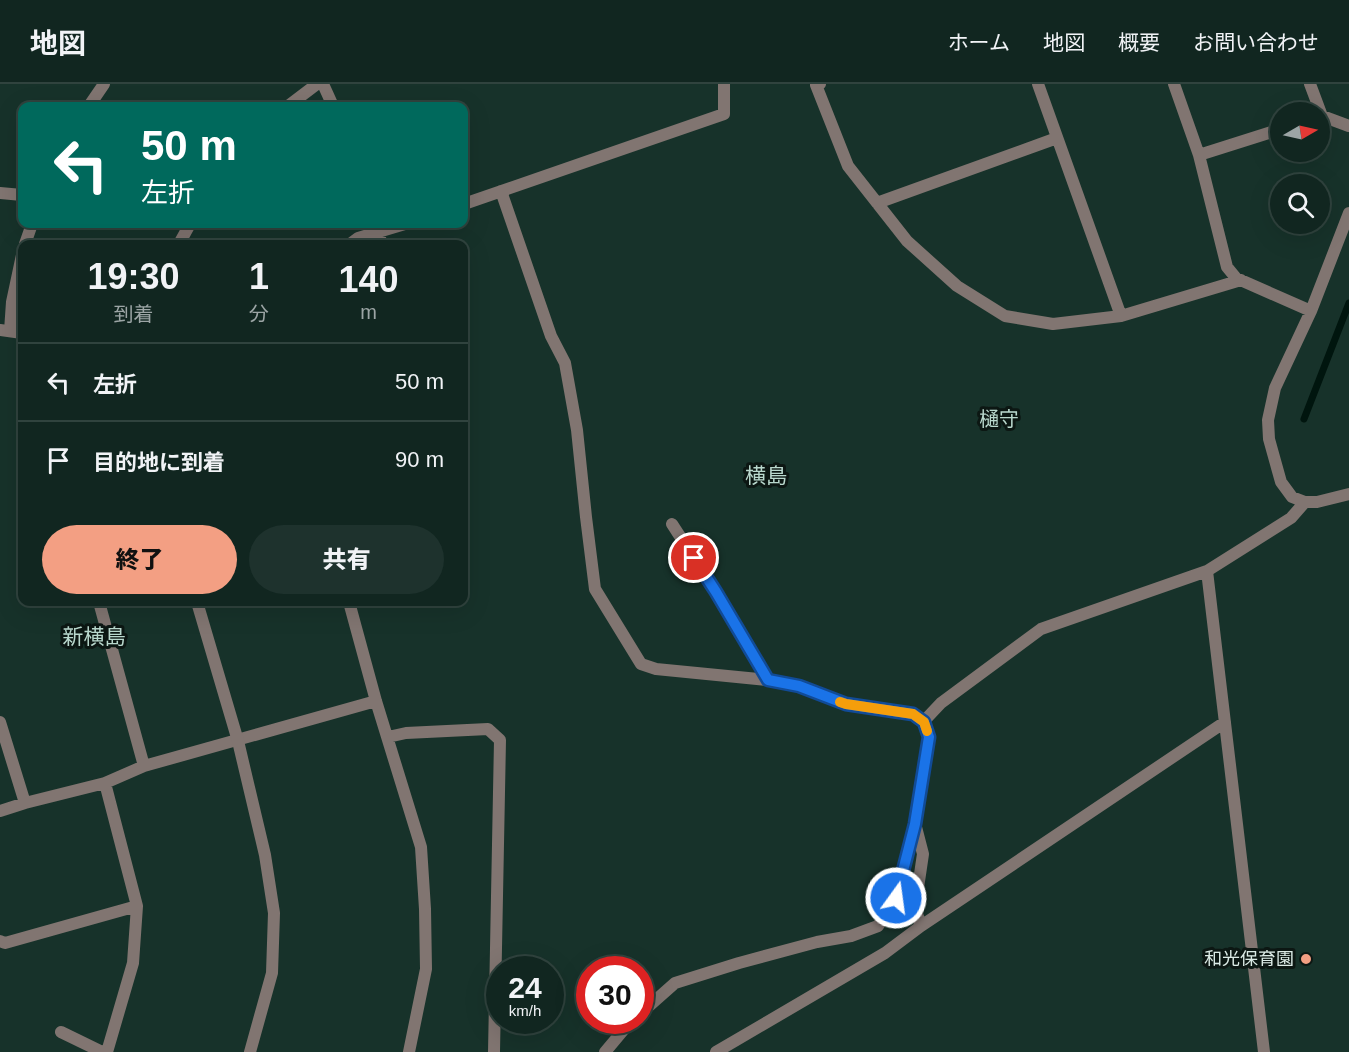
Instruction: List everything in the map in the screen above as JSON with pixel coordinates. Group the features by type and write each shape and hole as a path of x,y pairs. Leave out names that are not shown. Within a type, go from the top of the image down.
{"street":[{"path":"92,102 104,84"},
{"path":"293,102 317,84"},
{"path":"323,84 331,102"},
{"path":"468,203 724,114 724,84"},
{"path":"819,84 816,85 848,166 907,241 957,286 1005,316 1053,324 1121,316 1241,280"},
{"path":"1038,84 1121,316"},
{"path":"1173,84 1199,155 1227,267 1236,278 1311,311"},
{"path":"1310,84 1316,102"},
{"path":"1330,119 1349,126"},
{"path":"1199,155 1270,132"},
{"path":"877,203 1057,138"},
{"path":"501,191 551,336 564,363 578,430 595,589 641,664 656,669 768,680 799,686 846,704 913,714 924,722 929,737 915,824 896,898 878,926 851,936 817,942 675,983 654,1002"},
{"path":"0,193 18,195"},
{"path":"1349,213 1311,311 1275,388 1268,420 1269,439 1281,482 1292,497 1305,502 1317,502 1349,495"},
{"path":"355,240 395,228"},
{"path":"5,331 18,274"},
{"path":"924,722 941,704 1041,629 1207,571 1291,518 1305,502"},
{"path":"672,524 716,592 768,680"},
{"path":"1207,571 1264,1052"},
{"path":"100,606 144,766"},
{"path":"199,606 237,741 265,855 274,913 272,973 250,1052"},
{"path":"350,606 376,701 421,847 426,969 409,1052"},
{"path":"0,811 25,802 105,783 144,766 376,701"},
{"path":"0,722 25,802"},
{"path":"716,1052 885,953 921,926 1226,723"},
{"path":"388,736 488,729 500,740 494,1052"},
{"path":"105,783 137,906 134,963 107,1052"},
{"path":"915,824 923,854 915,908 921,926"},
{"path":"0,941 5,943 137,906"},
{"path":"61,1032 102,1052"},
{"path":"605,1052 620,1034"}],"waterway":[{"path":"1304,419 1349,303"}],"slow traffic":[{"path":"840,702 913,714 924,722 927,731"}],"place":[{"name":"和光保育園","path":"1306,959"}],"district":[{"name":"樋守","path":"999,419"},
{"name":"横島","path":"766,475"},
{"name":"新横島","path":"94,636"}],"route":[{"path":"694,558 768,680 799,686 846,704 913,714 924,722 929,737 915,824 896,898"}]}
